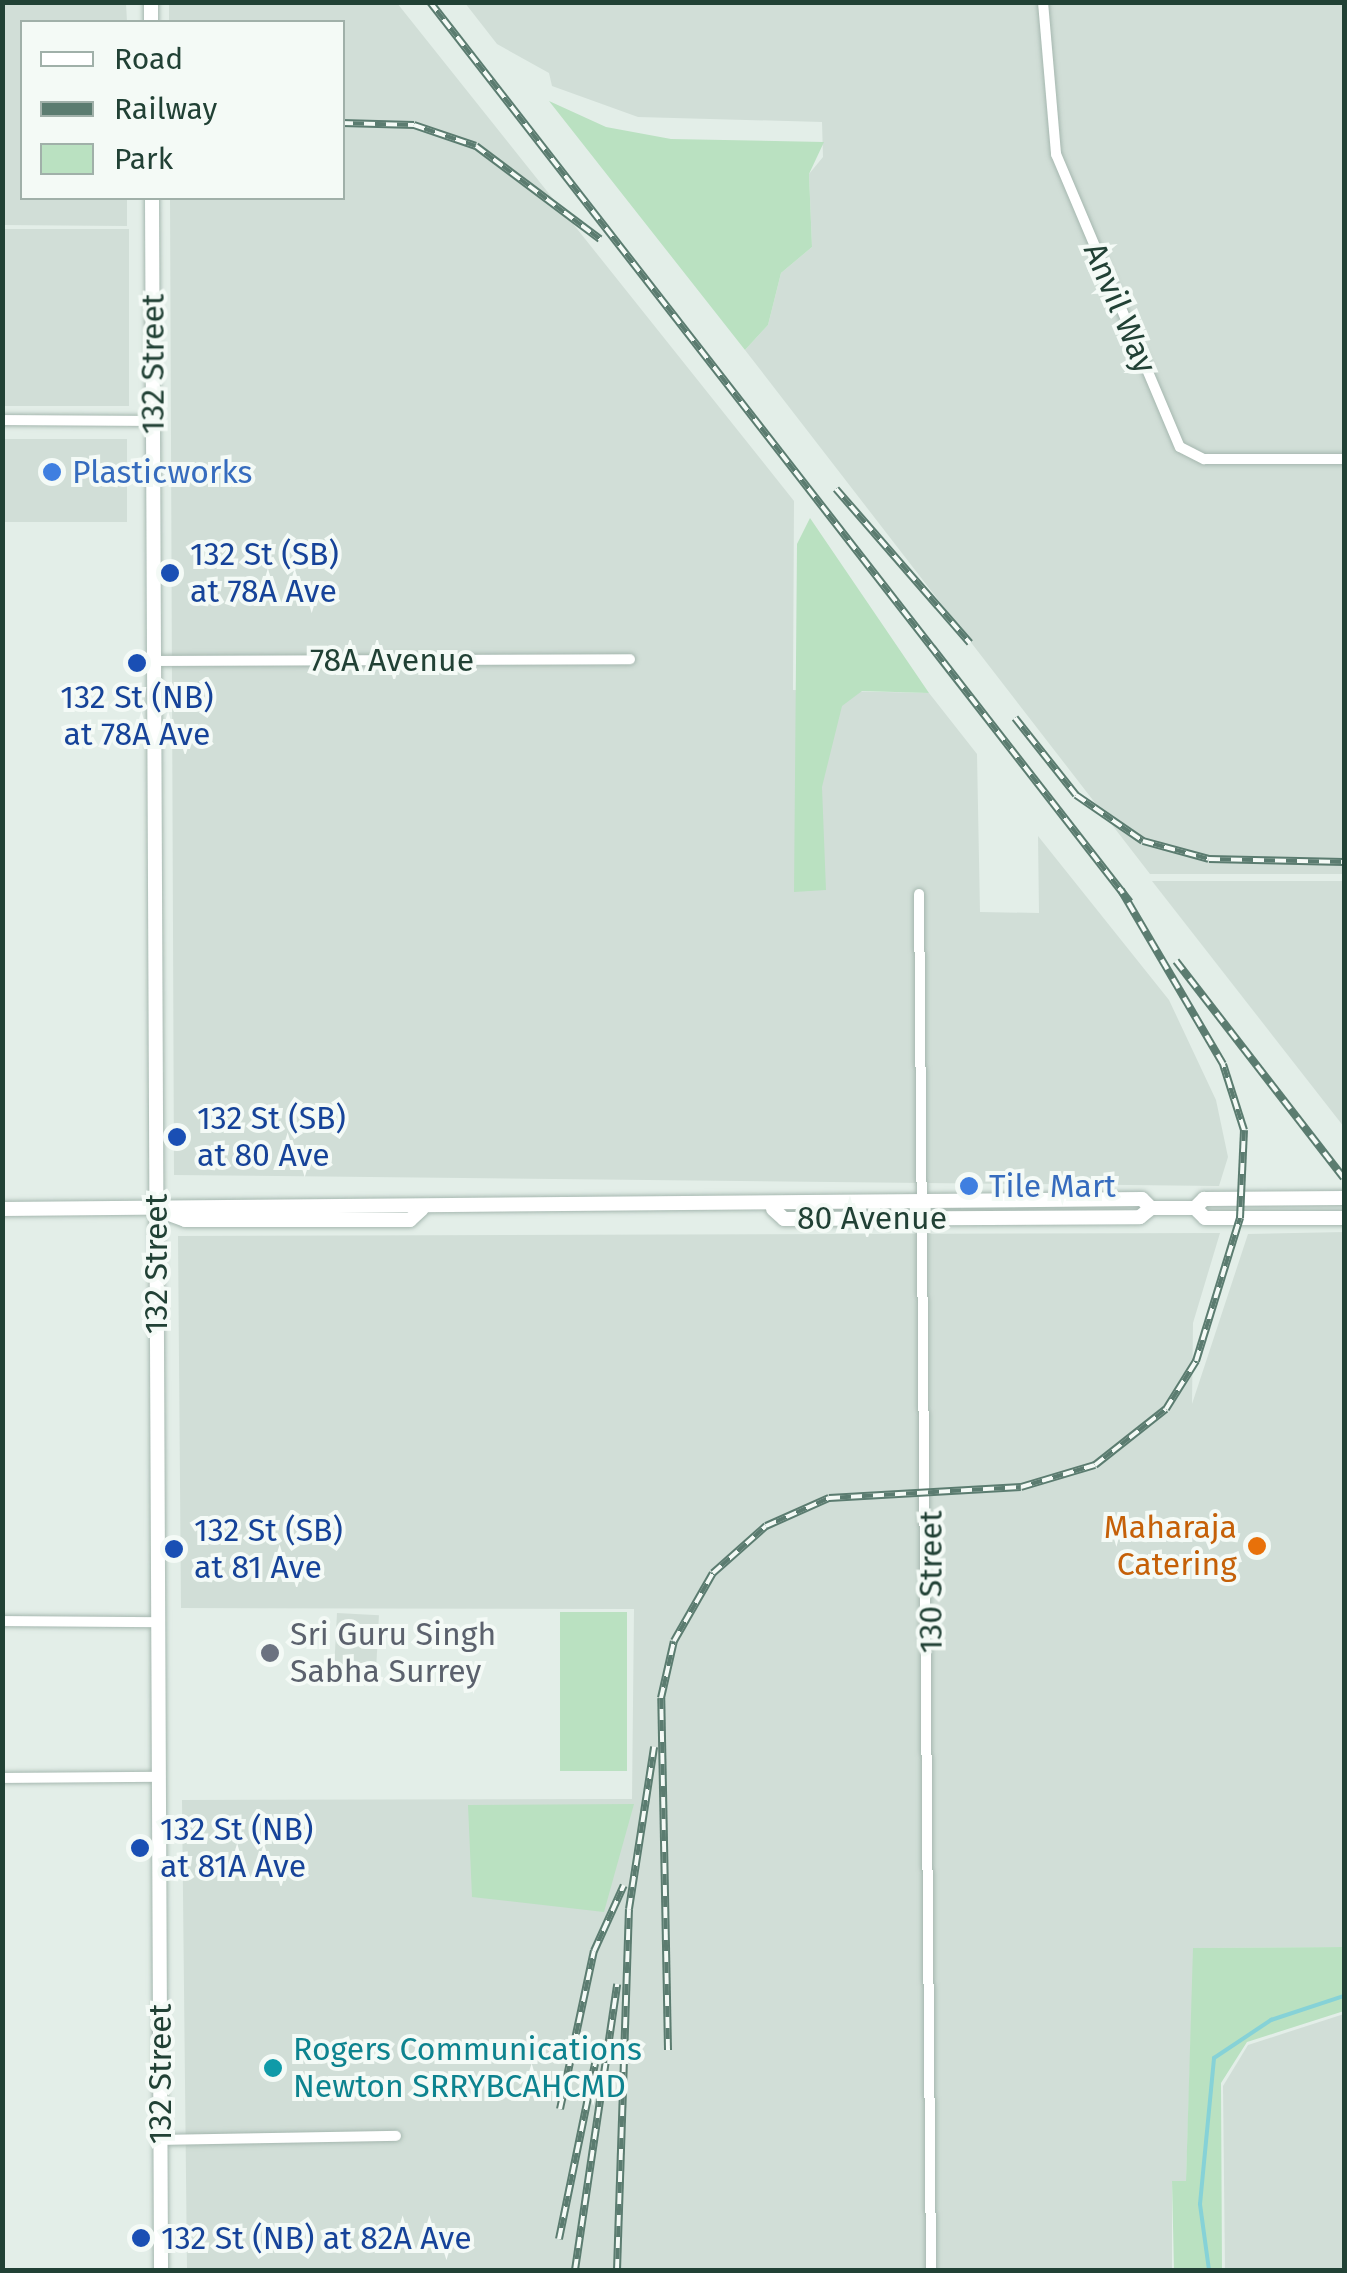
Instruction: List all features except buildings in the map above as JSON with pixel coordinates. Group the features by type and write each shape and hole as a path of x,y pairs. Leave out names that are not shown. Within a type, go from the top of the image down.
{"main road":[{"name":"132 Street","path":"152,200 161,2270"},
{"name":"80 Avenue","path":"1195,1208 1204,1198 1344,1198"},
{"name":"80 Avenue","path":"773,1209 778,1202 1142,1199 1152,1208"},
{"name":"80 Avenue","path":"2,1209 157,1210 204,1220 410,1220 422,1209 773,1209 784,1219 1140,1217 1152,1208 1195,1208 1205,1218 1344,1218"}],"street":[{"name":"Anvil Way","path":"1044,2 1056,154 1180,447 1204,459 1344,459"},
{"path":"2,420 153,421"},
{"name":"78A Avenue","path":"154,661 630,659"},
{"name":"130 Street","path":"919,894 926,1201 932,2270"},
{"path":"2,1621 159,1622"},
{"path":"2,1778 159,1777"},
{"path":"161,2140 396,2136"}],"shaded area":[{"path":"3,2 126,3 127,20 20,20 20,200 127,200 127,226 3,225"},
{"path":"169,3 397,3 794,501 793,690 929,693 977,754 980,912 1039,913 1038,836 1169,1000 1216,1100 1228,1157 1219,1186 174,1175 170,200 345,200 345,20 169,20"},
{"path":"465,3 1344,3 1344,874 1150,874 745,350 768,325 781,273 812,247 809,174 823,157 822,122 638,117 552,86 549,73 497,44"},
{"path":"3,229 129,229 129,406 3,406"},
{"path":"3,439 127,439 127,522 3,522"},
{"path":"1152,881 1344,881 1344,1127"},
{"path":"1344,1232 1344,1947 1194,1948 1186,2181 1172,2182 1172,2270 187,2270 182,1800 632,1799 634,1609 181,1608 178,1236 1220,1233 1193,1323 1192,1404 1248,1234"},
{"path":"337,1613 379,1615 376,1670 334,1668"},
{"path":"1344,2014 1344,2270 1225,2270 1223,2086 1248,2045"}],"green space":[{"path":"549,101 606,127 671,139 824,142 809,174 812,247 781,273 768,325 745,350"},
{"path":"810,518 929,693 862,691 842,706 822,787 826,890 794,892 797,544"},
{"path":"560,1612 627,1612 627,1771 560,1771"},
{"path":"634,1804 604,1912 472,1897 468,1805"},
{"path":"1344,1947 1344,2011 1247,2042 1221,2083 1222,2270 1174,2270 1172,2181 1186,2181 1193,1948"}],"waterway":[{"path":"1209,2270 1200,2204 1214,2058 1271,2020 1344,1996"}],"railway":[{"path":"430,2 1130,902"},
{"path":"345,123 414,125 476,146 600,239"},
{"path":"836,489 970,643"},
{"path":"1015,718 1076,795 1143,841 1209,859 1344,862"},
{"path":"668,2050 661,1698 674,1641 713,1573 766,1526 829,1498 1021,1487 1095,1465 1166,1409 1196,1361 1240,1218 1244,1130 1223,1064 1121,890"},
{"path":"1176,961 1344,1178"},
{"path":"617,2270 629,1909 654,1747"},
{"path":"560,2109 594,1951 624,1885"},
{"path":"575,2270 617,1984"},
{"path":"559,2239 595,2064"}],"place":[{"name":"Plasticworks","path":"52,472"},
{"name":"132 St (SB) at 78A Ave","path":"170,573"},
{"name":"132 St (NB) at 78A Ave","path":"137,663"},
{"name":"132 St (SB) at 80 Ave","path":"177,1137"},
{"name":"Tile Mart","path":"969,1186"},
{"name":"Maharaja Catering","path":"1257,1546"},
{"name":"132 St (SB) at 81 Ave","path":"174,1549"},
{"name":"Sri Guru Singh Sabha Surrey","path":"270,1653"},
{"name":"132 St (NB) at 81A Ave","path":"140,1848"},
{"name":"Rogers Communications Newton SRRYBCAHCMD","path":"273,2068"},
{"name":"132 St (NB) at 82A Ave","path":"141,2238"}]}
